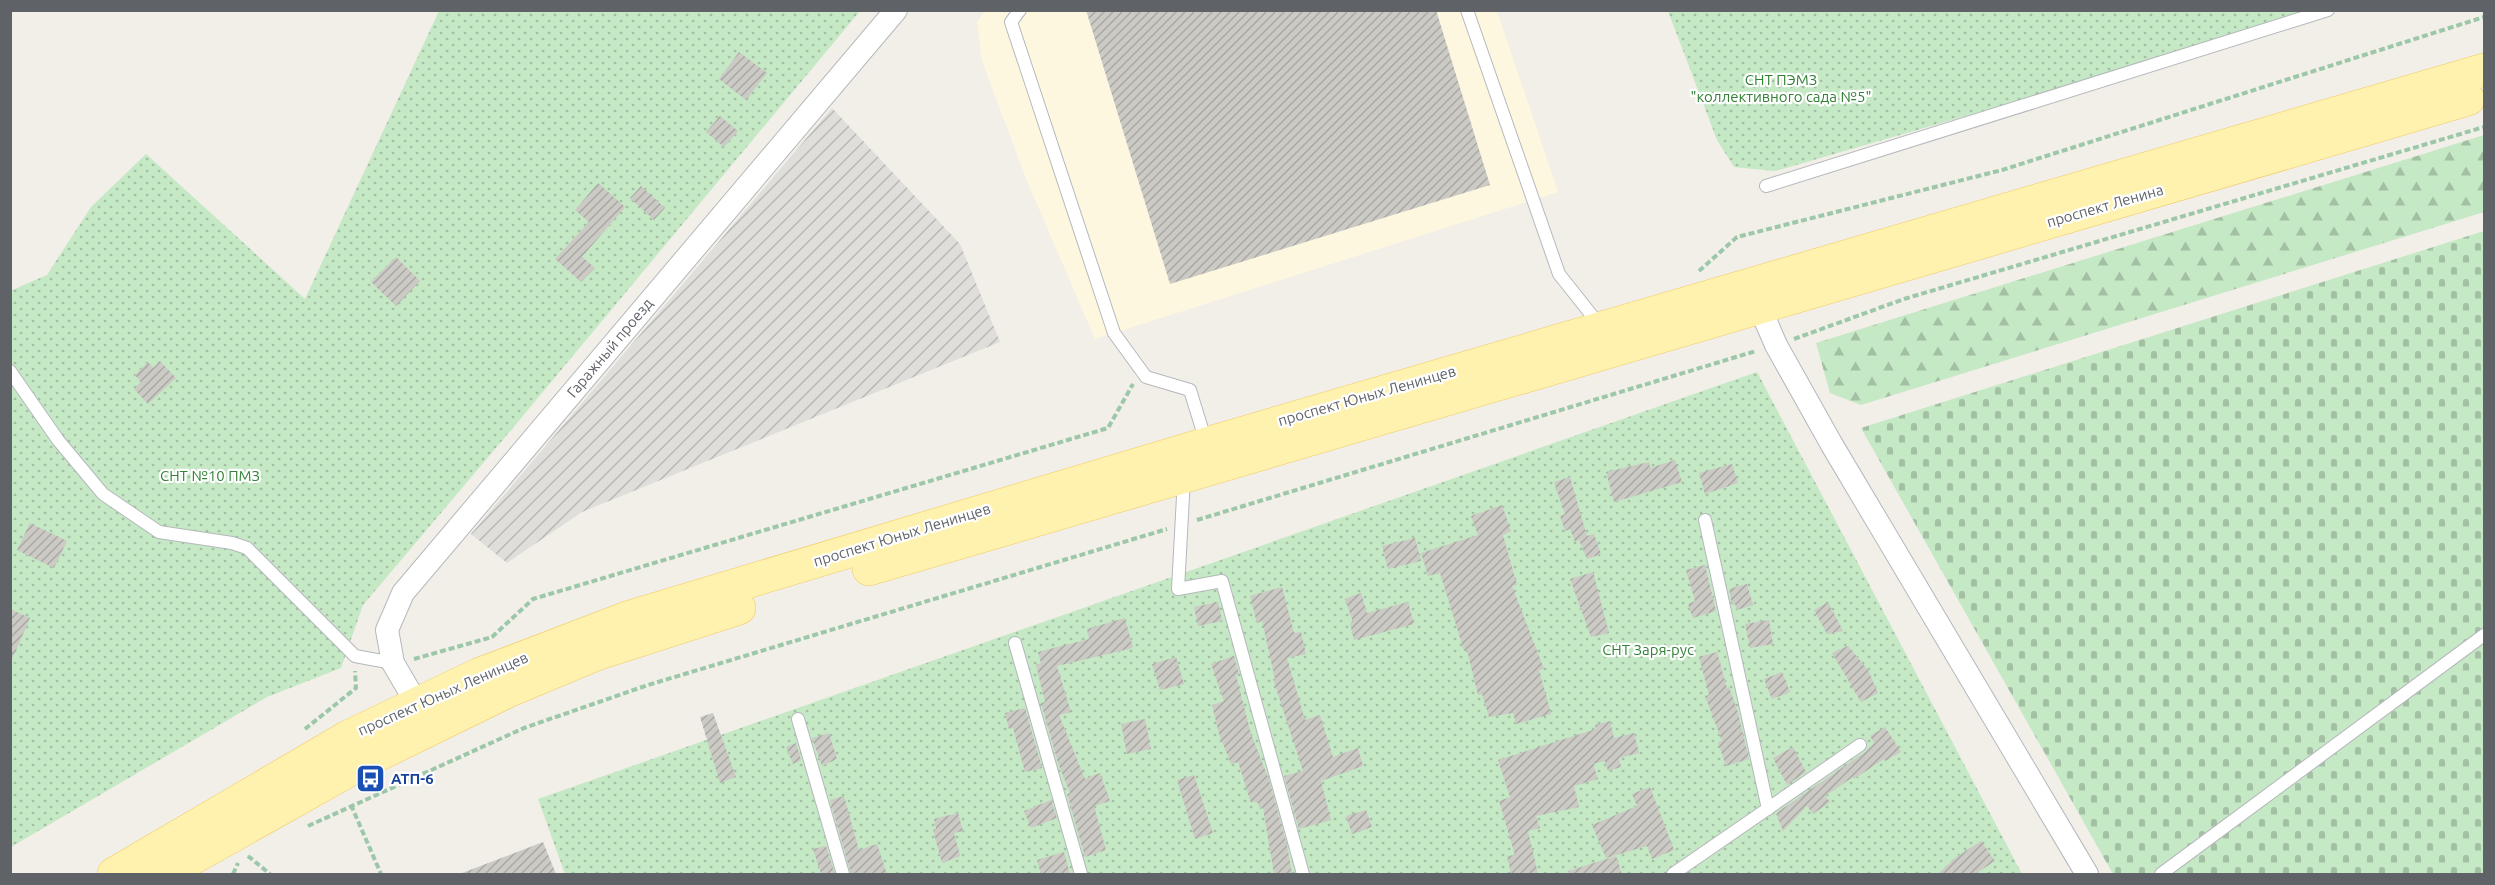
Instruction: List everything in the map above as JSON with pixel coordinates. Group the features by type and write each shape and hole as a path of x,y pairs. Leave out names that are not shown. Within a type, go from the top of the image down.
{"main road":[{"name":"проспект Ленина","path":"1727,305 2484,70"},
{"name":"проспект Ленина","path":"1727,305 1760,308 2484,94"},
{"name":"проспект Юных Ленинцев","path":"114,874 348,737 478,675 630,617 1602,328 1727,305"},
{"name":"проспект Юных Ленинцев","path":"164,874 365,761 510,690 596,654 744,606 1184,477 1727,305"}],"street":[{"name":"Гаражный проезд","path":"417,704 393,663 387,630 403,593 896,10"},
{"path":"1760,308 1776,345 1832,445 2087,874"}],"lane":[{"path":"1020,10 1011,22 1114,333 1146,377 1190,390 1206,444"},
{"path":"1467,10 1558,274 1602,328"},
{"path":"1766,186 2328,10"},
{"path":"10,371 57,440 103,494 159,531 232,543 247,548 355,656 393,663"},
{"path":"1184,477 1178,589 1222,580 1303,874"},
{"path":"1705,520 1768,809"},
{"path":"2161,874 2484,635"},
{"path":"1015,643 1081,874"},
{"path":"798,718 843,874"},
{"path":"1673,874 1860,745"}],"path":[{"path":"1691,278 1737,237 2002,170 2484,17"},
{"path":"299,830 524,728 648,686 1776,345 1904,299 2484,127"},
{"path":"431,656 492,637 533,599 1108,428 1131,384 1146,377"},
{"path":"297,734 356,688 355,656"},
{"path":"351,805 381,874"},
{"path":"258,850 248,855 270,874"}],"shaded area":[{"path":"986,10 1497,11 1558,192 1095,339 1027,181 982,61 977,22"},
{"path":"832,108 960,244 1000,342 582,512 507,563 471,534"}],"green space":[{"name":"СНТ №10 ПМЗ","path":"439,11 860,11 363,605 341,668 267,697 11,847 10,291 47,275 91,207 146,154 305,299"},
{"name":"СНТ ПЭМЗ \"коллективного сада №5\"","path":"1668,11 2329,11 1775,171 1734,167 1717,140"},
{"path":"2484,135 2484,212 1861,405 1830,393 1816,343"},
{"path":"2484,231 2484,874 2113,874 1861,428"},
{"name":"СНТ Заря-рус","path":"1757,372 2022,874 565,874 538,799"}],"building":[{"path":"1086,10 1436,10 1490,185 1170,284"},
{"path":"739,52 767,73 746,100 719,79"},
{"path":"720,116 738,131 724,147 706,132"},
{"path":"598,183 625,207 582,257 595,268 581,282 555,259 589,222 575,210"},
{"path":"641,186 665,208 654,220 630,198"},
{"path":"396,257 420,281 396,306 371,282"},
{"path":"160,361 176,378 148,404 134,389 141,382 135,375 148,362 153,368"},
{"path":"1675,460 1682,482 1614,502 1606,472 1649,462 1650,468"},
{"path":"1732,464 1738,483 1705,494 1699,473"},
{"path":"1570,477 1587,536 1594,534 1601,554 1587,559 1579,540 1575,542 1570,529 1565,531 1560,516 1565,514 1554,482"},
{"path":"1502,505 1511,531 1503,535 1517,585 1512,586 1544,669 1539,670 1551,714 1516,724 1513,713 1489,717 1482,694 1478,695 1467,650 1464,651 1440,573 1428,576 1421,553 1478,535 1471,516"},
{"path":"30,523 67,541 54,568 17,550"},
{"path":"1415,538 1421,561 1388,569 1382,546"},
{"path":"1705,565 1716,611 1693,618 1688,604 1695,601 1686,570"},
{"path":"1593,572 1609,633 1591,637 1570,579"},
{"path":"1747,584 1753,605 1737,610 1735,604 1732,605 1729,589"},
{"path":"1282,587 1294,633 1301,632 1306,654 1287,658 1305,720 1320,715 1333,757 1358,748 1363,766 1321,781 1331,820 1299,829 1284,776 1303,771 1273,679 1275,679 1262,621 1257,623 1250,596"},
{"path":"1361,593 1367,613 1408,602 1414,624 1354,640 1350,623 1353,622 1345,599"},
{"path":"1218,602 1222,621 1198,626 1194,607"},
{"path":"1828,602 1843,631 1827,634 1814,610"},
{"path":"10,609 30,618 10,664"},
{"path":"1125,618 1133,648 1057,666 1071,712 1059,715 1085,779 1100,773 1110,801 1094,806 1106,850 1085,857 1067,794 1070,793 1058,763 1041,703 1045,702 1036,665 1041,663 1038,652 1089,639 1087,629"},
{"path":"1769,620 1773,644 1750,648 1745,624"},
{"path":"1848,646 1868,670 1878,693 1861,702 1832,653"},
{"path":"1717,652 1727,688 1729,687 1737,709 1749,759 1726,766 1718,742 1722,741 1705,696 1709,695 1699,657"},
{"path":"1234,656 1239,674 1236,675 1251,734 1269,780 1287,845 1292,874 1274,874 1263,808 1260,809 1257,801 1251,803 1238,762 1231,764 1219,734 1212,705 1224,701 1211,664"},
{"path":"1176,657 1184,684 1160,690 1152,664"},
{"path":"1782,672 1790,692 1772,699 1764,679"},
{"path":"1025,708 1042,768 1025,772 1013,728 1009,729 1005,713"},
{"path":"713,713 736,777 720,783 700,717"},
{"path":"1145,719 1151,749 1127,754 1121,724"},
{"path":"1610,721 1614,738 1634,733 1639,753 1619,758 1621,767 1608,771 1605,761 1593,764 1598,779 1574,786 1579,807 1536,816 1540,828 1528,831 1538,874 1511,874 1507,856 1515,855 1499,801 1510,797 1498,760 1596,729 1595,725"},
{"path":"1885,727 1901,752 1885,761 1884,759 1825,796 1830,802 1813,814 1807,806 1783,831 1776,813 1865,752 1874,743 1870,736"},
{"path":"829,733 837,759 822,766 812,738"},
{"path":"796,743 801,760 793,764 786,747"},
{"path":"1793,747 1806,772 1787,785 1773,758"},
{"path":"1194,775 1213,833 1195,839 1177,780"},
{"path":"1650,787 1674,850 1652,859 1647,846 1606,858 1592,825 1637,806 1632,794"},
{"path":"844,796 859,850 877,844 887,874 851,874 830,800"},
{"path":"1051,800 1057,818 1031,828 1024,811"},
{"path":"1366,810 1372,827 1352,834 1346,816"},
{"path":"958,813 963,831 954,833 960,856 942,863 933,830 936,829 934,819"},
{"path":"1981,841 1995,861 1975,874 1938,874 1955,858"},
{"path":"543,842 556,874 462,874 462,873"},
{"path":"826,846 835,874 821,874 813,849"},
{"path":"1064,852 1070,874 1041,874 1037,860"},
{"path":"1616,856 1622,874 1568,874 1568,871"}],"place":[{"name":"АТП-6","path":"370,779"}]}
